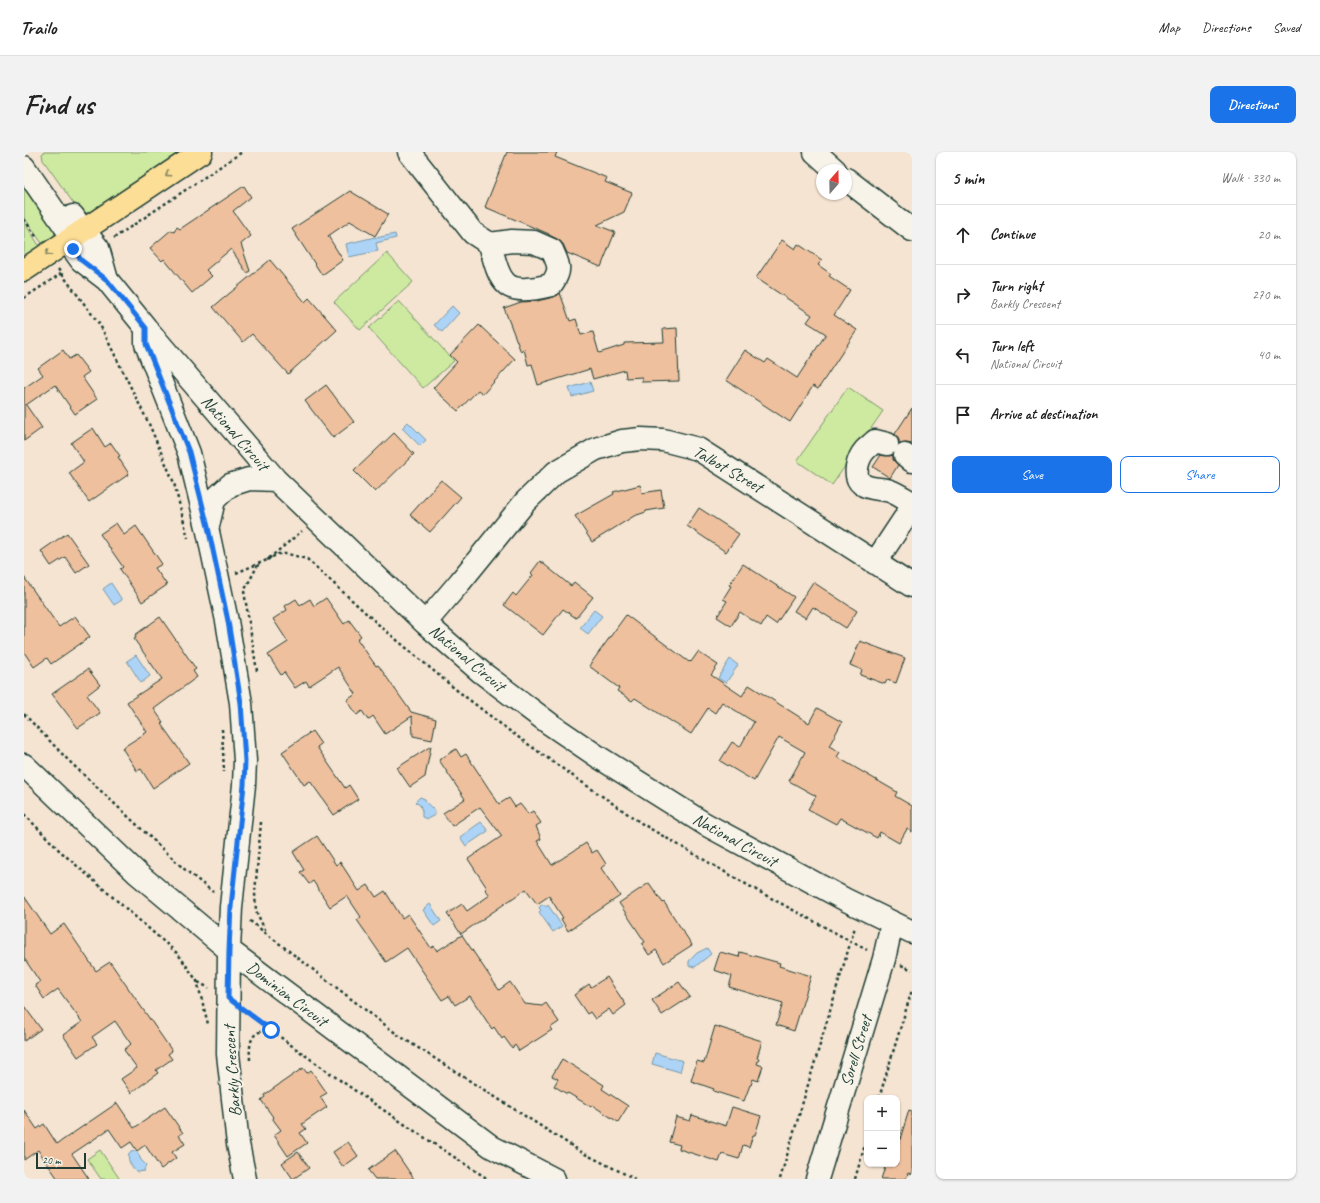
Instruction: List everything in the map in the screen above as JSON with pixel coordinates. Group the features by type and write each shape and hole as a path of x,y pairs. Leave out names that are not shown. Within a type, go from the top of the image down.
{"main road":[{"path":"24,270 201,152"}],"street":[{"name":"National Circuit","path":"29,152 78,234"},
{"path":"409,152 473,233 490,244"},
{"path":"815,152 828,164"},
{"name":"National Circuit","path":"24,167 78,234 90,238 89,254 107,280 276,480 425,623 481,672 550,724 622,773 705,824 846,900 912,932"},
{"path":"852,184 912,230"},
{"name":"Barkly Crescent","path":"146,328 146,344 189,452 208,527 228,621 241,703 245,761 244,785 231,907 228,1054 238,1144 245,1179"},
{"name":"Talbot Street","path":"425,623 525,502 556,472 596,449 622,441 641,439 663,440 698,449 912,586"},
{"path":"901,453 875,441 865,450 858,463 857,478 862,484 869,487 888,490 912,503"},
{"path":"208,527 214,500 230,485 249,479 276,480"},
{"path":"875,563 912,506"},
{"name":"Dominion Circuit","path":"24,766 137,873 229,950 492,1147 554,1179"},
{"name":"Sorell Street","path":"817,1179 884,959 892,923"}],"path":[{"path":"24,298 242,152"},
{"path":"61,273 100,325 149,424 174,483 190,545"},
{"path":"219,580 267,560 317,519"},
{"path":"24,714 69,761 183,868 215,893 216,886"},
{"path":"222,722 224,777"},
{"path":"24,814 60,851 178,954 197,981 208,1025"},
{"path":"231,907 398,1035 583,1153 635,1179"},
{"path":"780,1179 855,926"},
{"path":"197,981 228,998 401,1122 488,1179"},
{"path":"880,1095 912,990"},
{"path":"250,1066 250,1043 252,1037 259,1032 271,1030"},
{"path":"854,1179 864,1147"}],"green space":[{"path":"44,152 179,152 88,213 79,211 43,160 42,154"},
{"path":"24,176 56,225 54,236 44,244 41,242 24,217"},
{"path":"24,222 40,247 24,257"},
{"path":"387,253 413,282 360,330 334,302"},
{"path":"399,301 454,361 423,388 369,328"},
{"path":"848,387 883,411 832,485 797,461"},
{"path":"100,1150 119,1178 118,1179 101,1179 87,1159"}],"water":[{"path":"395,234 396,238 376,243 378,251 349,257 346,244"},
{"path":"452,306 459,313 442,332 434,325"},
{"path":"590,382 593,391 572,397 569,388"},
{"path":"408,422 426,440 420,446 402,428"},
{"path":"111,583 122,600 114,605 103,589"},
{"path":"594,610 602,616 588,634 580,628"},
{"path":"136,655 150,676 141,683 127,661"},
{"path":"730,659 738,665 726,683 718,678"},
{"path":"420,797 425,799 434,810 435,815 427,819 422,817 420,805 415,802"},
{"path":"481,822 488,831 466,846 460,837"},
{"path":"430,904 441,921 434,926 423,910"},
{"path":"541,905 545,905 546,907 548,905 562,926 553,932 539,912 541,910 539,908"},
{"path":"707,948 711,954 695,967 689,966 689,961 697,953"},
{"path":"655,1053 683,1061 680,1072 652,1064"},
{"path":"134,1151 138,1153 141,1160 146,1165 144,1171 137,1172 130,1163 129,1153"}],"building":[{"path":"507,152 557,152 555,157 607,178 605,182 632,193 624,212 597,225 615,232 601,267 567,253 563,244 549,234 485,207"},
{"path":"244,186 251,197 233,211 251,236 241,244 250,271 247,273 231,249 206,270 212,276 192,293 164,259 162,261 150,248 171,230 174,232 177,227 180,229"},
{"path":"350,191 388,214 375,236 350,221 328,236 343,260 322,275 292,229"},
{"path":"782,240 795,249 798,244 822,260 818,265 831,274 829,276 850,290 834,315 857,330 818,389 813,386 790,422 726,380 745,350 765,363 768,359 797,378 826,334 807,322 812,315 756,278"},
{"path":"270,260 305,302 309,298 337,330 288,374 252,334 243,342 213,307"},
{"path":"560,293 570,321 576,319 581,335 593,332 599,353 624,345 624,343 664,342 663,329 677,328 679,381 642,382 642,377 626,378 625,370 593,379 590,369 538,385 532,364 528,365 524,349 521,352 504,308 521,302 537,301 554,297"},
{"path":"479,325 515,359 483,394 478,390 458,411 433,388 457,362 450,355"},
{"path":"63,350 69,359 76,355 89,372 82,377 97,399 75,414 55,385 26,405 42,428 24,441 24,388 43,375 38,368"},
{"path":"326,385 354,422 333,438 305,401"},
{"path":"912,408 912,444 899,444 899,440 895,434"},
{"path":"93,428 105,447 111,443 120,456 118,457 129,474 89,502 69,473 84,462 71,443"},
{"path":"394,433 414,454 375,492 354,471"},
{"path":"881,455 893,455 893,460 898,465 890,478 873,467"},
{"path":"441,480 461,497 430,532 410,515"},
{"path":"640,485 642,493 661,490 664,508 646,511 634,516 592,542 575,516 614,494 613,492"},
{"path":"699,508 739,534 726,552 687,526"},
{"path":"116,523 124,535 136,526 162,564 155,568 167,585 142,602 120,569 123,567 100,534"},
{"path":"67,533 89,564 76,573 65,557 51,566 41,551"},
{"path":"540,561 571,586 574,582 593,597 576,618 563,609 543,635 504,605 513,593 516,596 533,575 531,573"},
{"path":"743,564 794,597 776,624 766,617 761,626 740,612 731,626 717,617 727,601 723,599 731,586 729,585"},
{"path":"24,577 59,627 75,616 90,637 51,664 47,658 34,667 24,652"},
{"path":"813,582 857,611 846,628 813,607 806,618 794,611"},
{"path":"326,598 344,624 349,620 361,636 357,639 376,666 378,665 411,712 436,719 432,740 413,736 412,716 385,734 373,716 368,720 362,711 357,715 347,700 356,694 338,667 309,686 306,681 295,688 284,672 281,675 268,655 288,642 273,619 287,610 285,606 296,599 300,605 310,599 314,606"},
{"path":"626,615 689,662 691,662 698,652 718,665 711,675 742,696 749,685 809,723 817,708 842,722 829,746 840,752 837,757 897,792 895,796 912,806 912,832 907,829 899,843 880,832 877,838 840,818 836,824 808,809 816,796 789,781 805,752 779,737 754,781 720,761 732,742 740,747 754,722 722,702 715,713 708,708 691,734 635,698 632,701 617,691 619,688 589,666"},
{"path":"160,617 196,669 193,671 197,677 154,709 163,722 161,724 189,763 153,788 141,769 137,771 122,748 147,732 127,702 162,679 134,639 136,638 135,635"},
{"path":"860,641 905,658 896,683 887,680 885,684 860,675 862,670 850,665"},
{"path":"88,669 100,685 87,695 100,713 78,728 52,694"},
{"path":"312,731 321,744 317,747 345,788 349,785 358,799 334,815 310,781 304,785 282,752"},
{"path":"431,746 425,777 410,787 397,768"},
{"path":"456,749 461,757 466,754 499,804 509,798 515,807 520,804 528,814 533,811 541,823 536,826 541,839 537,841 552,865 586,843 592,853 597,850 606,864 601,868 620,896 568,931 561,919 563,918 549,896 537,904 526,889 461,934 447,914 462,904 467,911 490,895 468,859 502,836 480,807 452,826 443,813 465,799 439,760"},
{"path":"317,836 336,865 340,862 359,891 368,885 376,897 385,891 402,918 408,914 431,948 434,946 437,951 462,935 499,990 510,982 525,1004 542,1006 546,1003 559,1022 550,1028 552,1030 519,1051 515,1045 512,1048 504,1037 502,1039 494,1027 492,1029 470,996 455,1005 449,996 442,1000 407,948 386,962 357,920 361,917 347,896 330,907 313,881 309,884 300,872 304,870 293,852"},
{"path":"649,883 663,903 664,902 692,945 664,963 656,950 649,955 642,944 645,942 619,903"},
{"path":"24,896 50,934 64,924 96,971 110,962 172,1051 168,1054 172,1059 156,1070 158,1073 131,1093 121,1079 137,1068 124,1050 131,1044 115,1021 92,1037 97,1044 78,1057 63,1035 82,1022 58,989 44,999 35,985 40,982 24,958"},
{"path":"720,952 739,957 740,952 780,963 779,966 811,976 794,1031 776,1025 783,1003 729,987 732,976 714,970"},
{"path":"607,977 626,1005 613,1015 609,1009 595,1019 590,1012 587,1014 574,995 589,984 591,987"},
{"path":"679,982 690,997 662,1015 652,1000"},
{"path":"24,1006 41,1029 24,1041"},
{"path":"715,1026 762,1041 757,1058 759,1058 757,1064 763,1066 758,1081 753,1079 744,1101 713,1091 714,1089 691,1081 697,1061 704,1063"},
{"path":"562,1059 604,1085 602,1089 628,1106 618,1122 592,1105 591,1107 554,1086 558,1079 552,1076"},
{"path":"303,1068 307,1073 311,1070 327,1093 320,1097 327,1107 302,1124 306,1129 300,1133 307,1143 288,1156 274,1135 281,1130 261,1100 265,1097 264,1095"},
{"path":"117,1103 134,1128 165,1107 183,1133 179,1135 185,1144 172,1152 176,1158 161,1169 145,1145 137,1151 131,1142 122,1148 109,1129 72,1154 89,1179 58,1179 38,1150 24,1160 24,1110 37,1129 44,1124 57,1144"},
{"path":"732,1107 761,1116 755,1135 753,1135 749,1147 743,1145 739,1159 722,1154 719,1162 679,1149 680,1145 669,1142 676,1117 690,1121 692,1115 726,1126"},
{"path":"909,1110 912,1111 912,1175 908,1173 906,1179 881,1179 885,1167 900,1167 900,1139"},
{"path":"348,1142 358,1156 343,1167 333,1152"},
{"path":"395,1151 414,1179 375,1179 368,1170"},
{"path":"298,1152 309,1168 293,1179 282,1163"}],"route":[{"path":"73,249 81,260 107,280 146,328 146,344 189,452 208,527 228,621 241,703 245,761 244,785 231,907 228,998 271,1030"}]}
